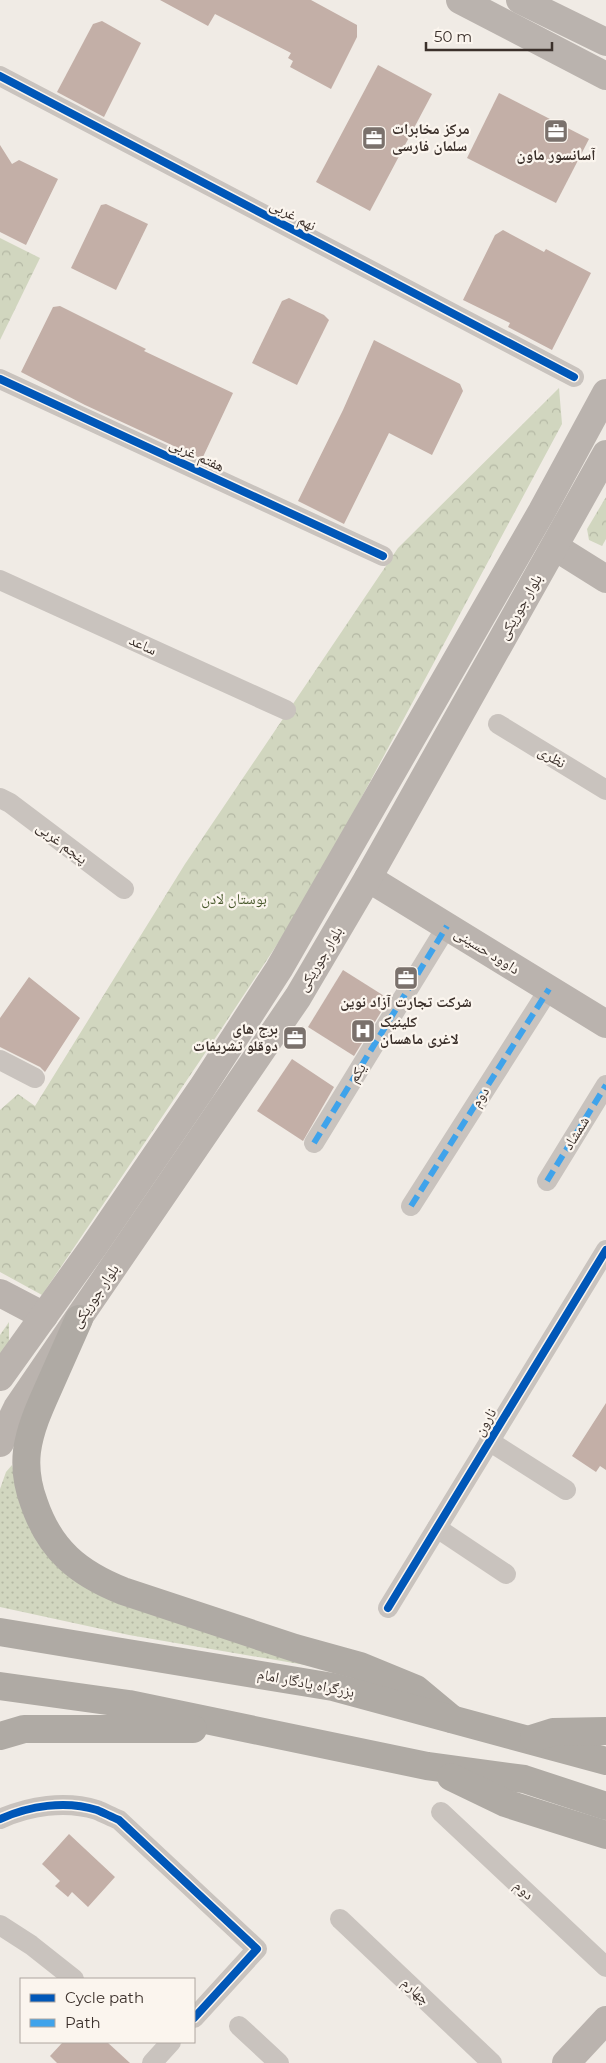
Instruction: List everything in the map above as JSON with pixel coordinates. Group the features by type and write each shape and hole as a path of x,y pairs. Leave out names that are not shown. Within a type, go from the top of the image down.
{"highway":[{"path":"79,1319 33,1423 27,1451 30,1493 44,1529 68,1560 99,1582 123,1591 295,1648 360,1666 416,1689 452,1719"},
{"name":"بزرگراه یادگار امام","path":"0,1632 333,1687 606,1761"},
{"path":"0,1686 129,1704 427,1766 524,1779 606,1806"},
{"path":"0,1736 24,1729 243,1729"},
{"path":"528,1739 553,1732 606,1731"},
{"path":"427,1766 506,1803 606,1835"}],"main road":[{"path":"460,0 595,70"},
{"path":"520,0 602,40"},
{"path":"595,70 566,46 567,40 570,36 602,40"},
{"name":"بلوار جوریکی","path":"0,1376 44,1316 202,1088 278,969 542,511 606,393"},
{"name":"بلوار جوریکی","path":"0,1443 17,1408 298,997 368,878 606,454"},
{"path":"555,547 606,579"},
{"name":"داوود حسینی","path":"368,878 606,1024"},
{"path":"278,969 298,997"},
{"path":"0,1293 44,1316"},
{"path":"566,2063 606,2020"}],"street":[{"name":"نهم غربی","path":"0,76 574,377"},
{"name":"هفتم غربی","path":"0,379 383,556"},
{"name":"ساعد","path":"0,580 286,710"},
{"name":"نظری","path":"498,724 606,790"},
{"name":"پنجم غربی","path":"0,798 10,803 124,889"},
{"name":"یکم","path":"314,1143 447,926"},
{"name":"دوم","path":"411,1206 549,989"},
{"path":"0,1060 35,1078"},
{"name":"شمشاد","path":"547,1181 606,1086"},
{"name":"نارون","path":"388,1608 606,1250"},
{"path":"488,1441 566,1490"},
{"path":"437,1528 506,1574"},
{"path":"0,1820 14,1813 42,1806 70,1805 97,1810 119,1820 257,1949 195,2017"},
{"name":"دوم","path":"442,1812 606,1967"},
{"name":"چهارم","path":"340,1920 492,2063"},
{"path":"0,1925 31,1945 73,1978"},
{"path":"239,2026 278,2063"}],"green space":[{"path":"0,238 40,258 0,340"},
{"name":"بوستان لادن","path":"559,388 562,424 307,899 42,1295 0,1272 0,1110 18,1094 35,1106 185,864 398,548"},
{"path":"606,497 606,539 602,546 589,540 587,529"},
{"path":"9,1322 9,1344 0,1356 0,1335"},
{"path":"12,1465 24,1507 47,1547 352,1673 129,1635 0,1607 0,1489 6,1472"}],"building":[{"path":"160,0 311,0 357,25 357,37 331,89 290,67 293,61 288,58 291,53 215,14 208,26"},
{"path":"102,21 141,43 104,117 57,92 93,24"},
{"name":"مرکز مخابرات سلمان فارسی","path":"378,65 432,94 370,211 316,182"},
{"path":"499,93 589,139 556,203 467,158"},
{"path":"0,145 12,164 19,160 58,179 26,245 0,232"},
{"path":"106,204 148,224 116,290 71,268 101,205"},
{"path":"503,230 544,252 546,249 591,273 552,350 508,327 510,323 463,300 495,235"},
{"path":"289,298 324,315 329,320 297,385 252,363 282,301"},
{"path":"60,306 146,349 144,351 233,393 202,459 85,405 21,372 53,307"},
{"path":"374,340 460,384 463,391 432,455 389,433 344,524 298,501 343,410"},
{"path":"343,970 389,999 354,1056 308,1027"},
{"path":"29,977 80,1018 45,1072 40,1067 0,1047 0,1018"},
{"path":"292,1059 334,1087 303,1141 257,1111"},
{"path":"606,1403 606,1470 600,1466 596,1472 572,1456"},
{"path":"69,1834 115,1877 88,1907 72,1892 68,1897 55,1886 60,1881 42,1864"},
{"path":"62,2043 108,2043 130,2063 57,2063 50,2056"}],"marked path":[{"path":"314,1143 447,926"},
{"path":"411,1206 549,989"},
{"path":"547,1181 606,1085"}],"cycle path":[{"path":"0,76 574,377"},
{"path":"0,379 383,556"},
{"path":"388,1608 606,1250"},
{"path":"0,1819 35,1808 72,1805 97,1810 119,1820 257,1949 195,2017"}],"place":[{"name":"آسانسور ماون","path":"556,131"},
{"name":"مرکز مخابرات سلمان فارسی","path":"374,138"},
{"name":"شرکت تجارت آزاد نوین","path":"406,978"},
{"name":"کلینیک لاغری ماهسان","path":"363,1031"},
{"name":"برج های دوقلو تشریفات","path":"295,1038"}]}
